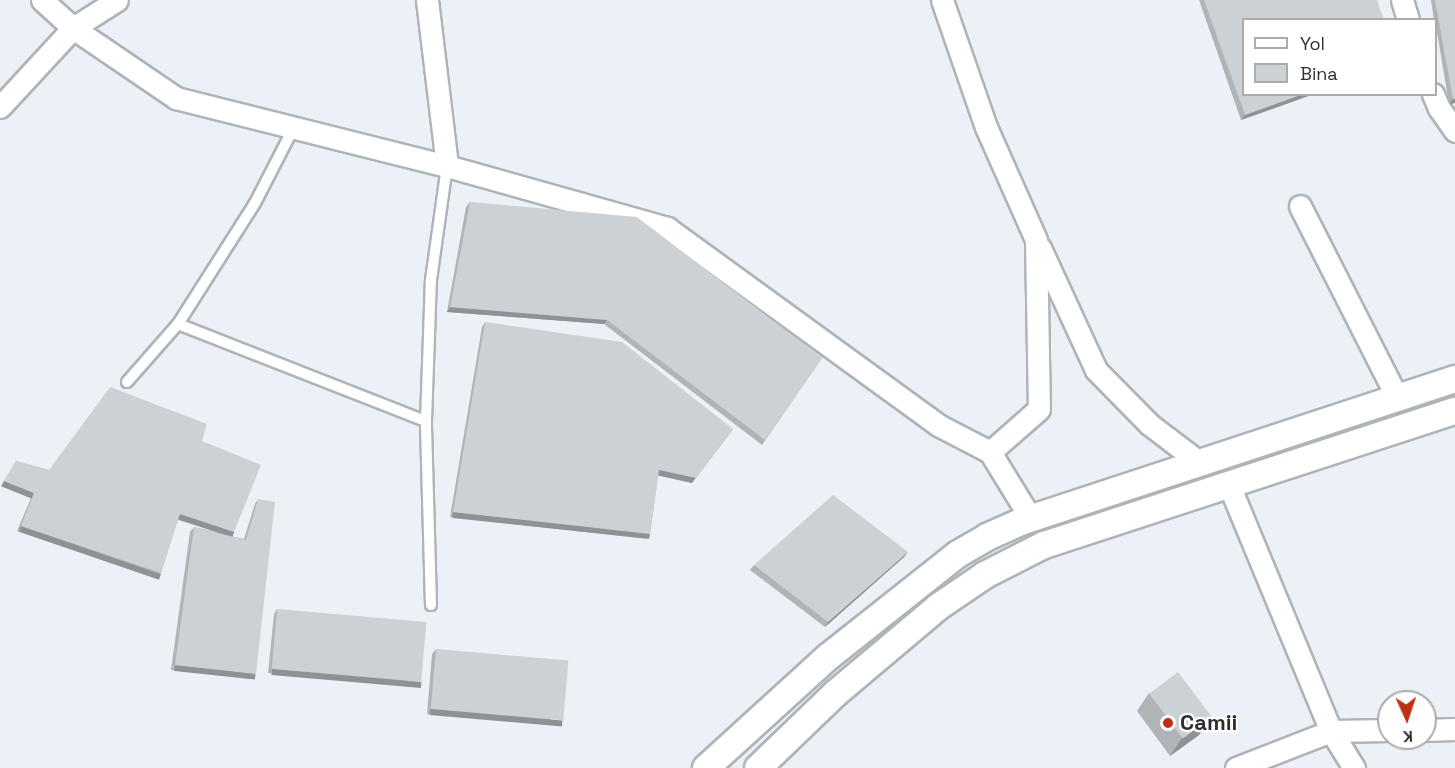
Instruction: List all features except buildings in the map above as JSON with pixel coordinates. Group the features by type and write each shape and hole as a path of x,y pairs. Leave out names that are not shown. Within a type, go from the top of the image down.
{"street":[{"path":"42,0 73,28 176,98 447,166 666,228 938,425 990,452 1031,519"},
{"path":"0,107 73,28 117,0"},
{"path":"427,0 447,166"},
{"path":"942,0 986,127 1096,370 1149,424 1229,485 1331,731 1354,768"},
{"path":"1402,0 1407,18"},
{"path":"1434,96 1439,108 1455,131"},
{"path":"1300,206 1397,398"},
{"path":"990,452 1039,409 1036,240"},
{"path":"705,768 828,657 958,554 987,537 1031,519 1199,462 1455,379"},
{"path":"758,768 836,693 938,607 985,575 1044,545 1455,411"},
{"path":"1437,730 1455,729"},
{"path":"1236,768 1331,731 1377,730"}],"lane":[{"path":"127,382 178,324 255,203 294,127"},
{"path":"431,605 426,421 431,280 447,166"},
{"path":"178,324 426,421"}],"place":[{"name":"Camii","path":"1168,723"}]}
